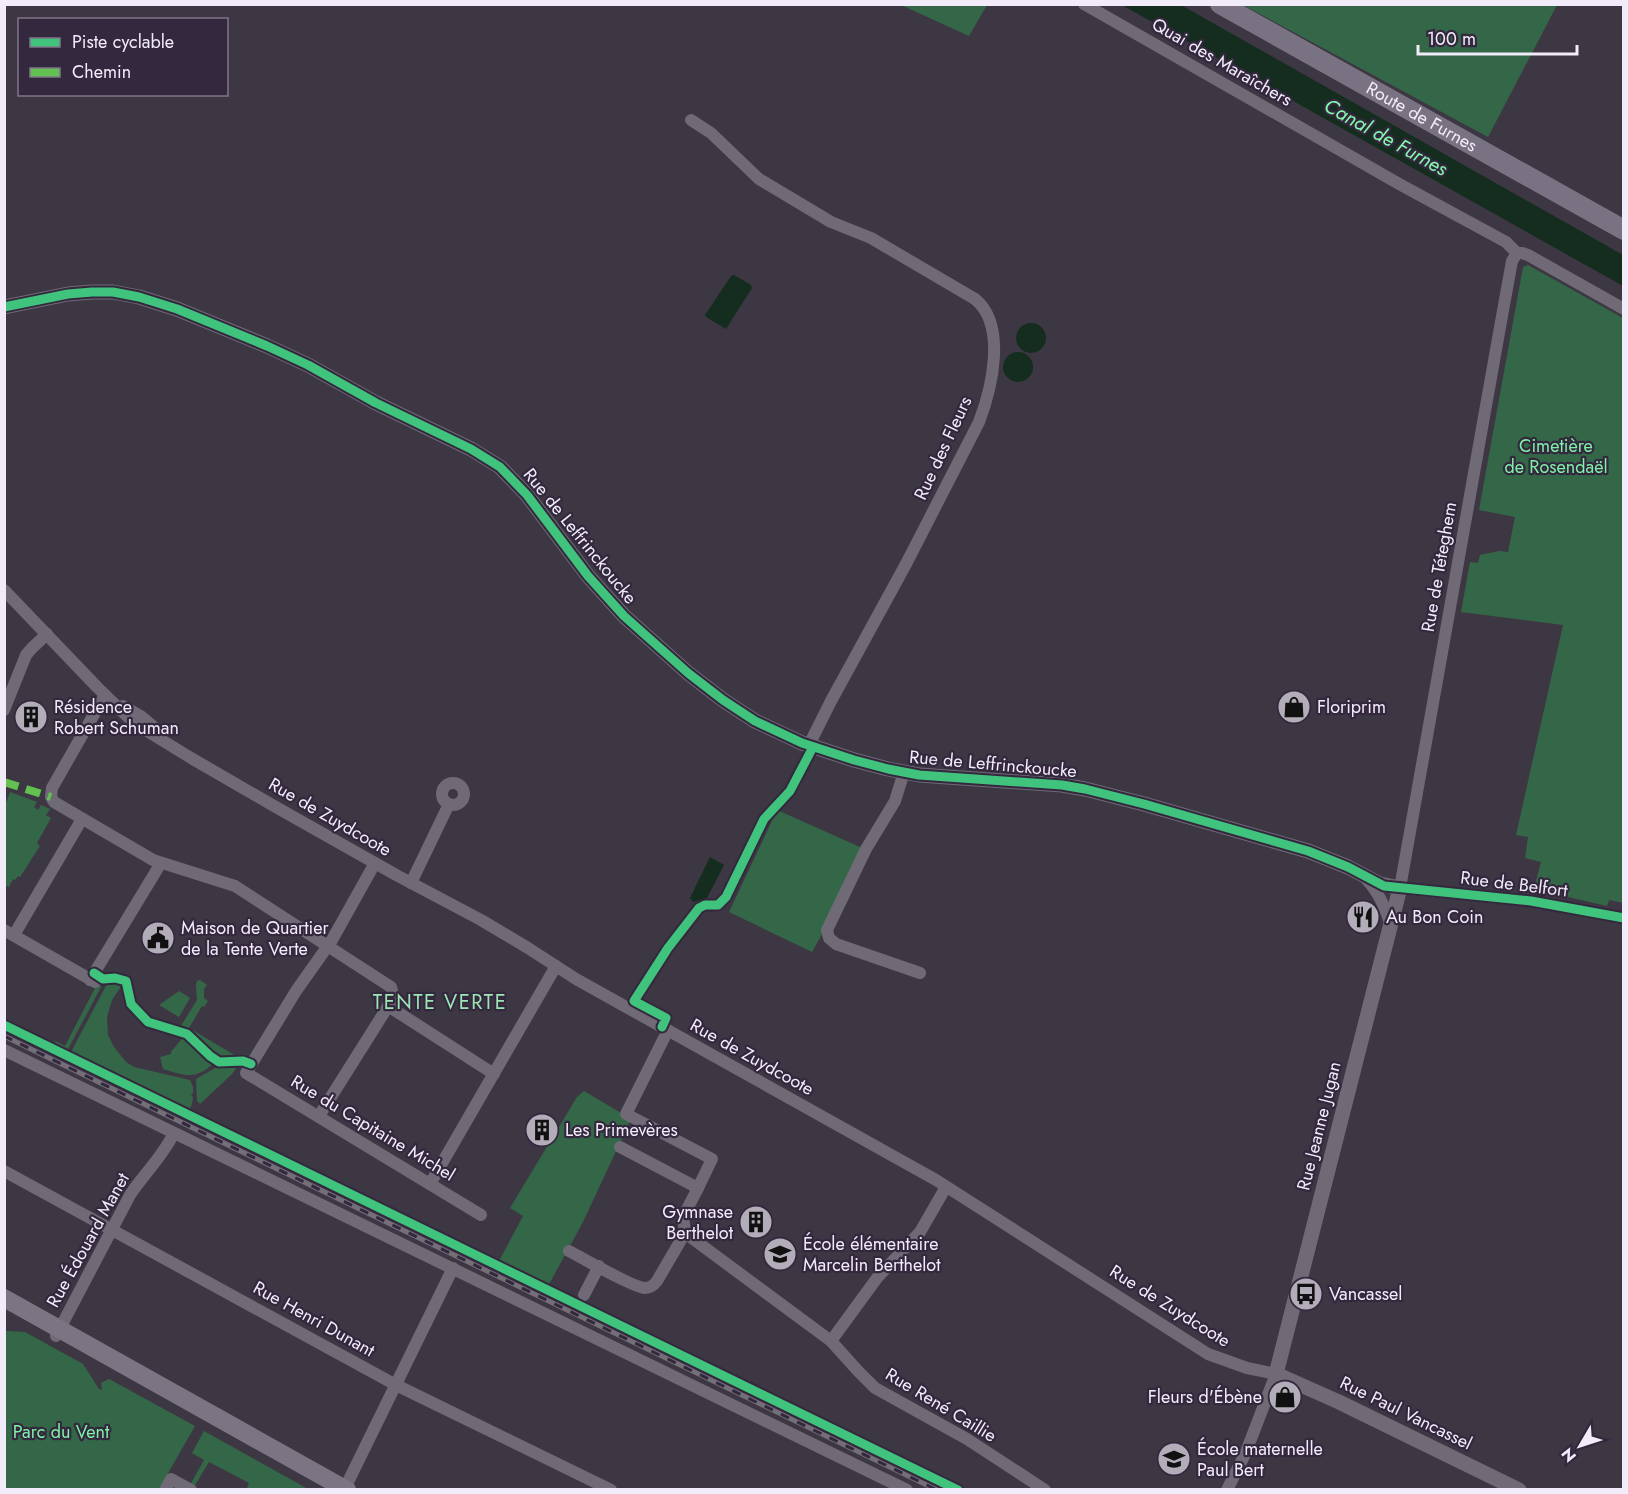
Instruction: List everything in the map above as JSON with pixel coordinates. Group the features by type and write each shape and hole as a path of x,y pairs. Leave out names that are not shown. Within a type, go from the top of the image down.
{"main road":[{"name":"Route de Furnes","path":"1220,4 1623,230"},
{"path":"4,1298 58,1333"},
{"path":"4,1307 58,1333 342,1489"}],"street":[{"name":"Quai des Maraîchers","path":"1084,4 1401,185 1506,242 1517,253 1528,255 1623,309"},
{"name":"Rue des Fleurs","path":"692,120 711,133 759,179 831,222 871,238 975,299 982,305 992,326 993,355 990,384 978,422 917,544 809,745"},
{"name":"Rue de Téteghem","path":"1400,888 1512,261 1517,253"},
{"name":"Rue de Leffrinckoucke","path":"4,307 53,296 92,292 126,294 154,302 224,327 275,349 376,403 471,448 500,467 522,488 588,576 629,622 714,694 747,716 785,736 854,760 904,772 1062,785 1085,789 1317,853 1380,884 1400,888"},
{"name":"Rue de Zuydcoote","path":"4,590 108,697 147,721 178,750 375,863 464,910 576,979 946,1187 1204,1352 1251,1369 1276,1374"},
{"path":"4,710 28,652 47,634"},
{"path":"108,697 51,792 54,802 150,858 235,886 389,986 393,995 388,1006 320,1116"},
{"name":"Rue de Leffrinckoucke","path":"904,772 894,801 866,849 827,930 830,940 836,944 920,973"},
{"path":"411,883 449,804"},
{"path":"82,819 9,932 93,981 161,862"},
{"path":"328,946 375,863"},
{"name":"Rue de Leffrinckoucke","path":"1361,874 1378,894 1391,925"},
{"name":"Rue de Belfort","path":"1400,888 1539,902 1623,918"},
{"name":"Rue Jeanne Jugan","path":"1276,1374 1400,888"},
{"name":"Rue du Capitaine Michel","path":"328,946 296,991 246,1073 481,1215"},
{"path":"430,1184 556,966"},
{"path":"388,1006 494,1074"},
{"path":"569,1251 638,1287 650,1287 657,1281 685,1233 683,1217 712,1159 626,1114 668,1030"},
{"path":"4,1050 907,1490"},
{"name":"Rue Édouard Manet","path":"58,1333 130,1195 164,1151 174,1133"},
{"path":"620,1147 698,1188"},
{"name":"Rue Henri Dunant","path":"4,1171 396,1385 611,1490"},
{"path":"831,1341 877,1278 920,1232 946,1187"},
{"name":"Rue René Caillie","path":"685,1233 831,1341 871,1385 967,1439 1045,1490"},
{"path":"584,1295 598,1266"},
{"path":"342,1489 453,1268"},
{"path":"1227,1490 1246,1452 1276,1374"},
{"name":"Rue Paul Vancassel","path":"1276,1374 1339,1402 1519,1490"},
{"path":"165,1490 171,1479 191,1490"}],"green space":[{"path":"987,4 969,36 901,5"},
{"path":"1243,5 1557,5 1488,137"},
{"name":"Cimetière de Rosendaël","path":"1528,265 1623,318 1624,903 1609,900 1607,906 1534,889 1541,862 1525,858 1528,837 1516,835 1563,625 1461,612 1470,562 1478,563 1480,555 1499,551 1508,552 1515,517 1479,510 1523,267"},
{"path":"10,792 37,802 34,807 38,810 41,805 50,809 46,815 51,818 37,843 40,846 20,877 13,879 5,890 5,806"},
{"path":"777,810 869,851 812,952 729,912"},
{"path":"99,978 101,987 66,1053 5,1023 4,1020 48,1041 65,1046"},
{"path":"109,980 120,981 122,985 112,1000 107,1017 108,1035 114,1047 126,1062 134,1067 190,1080 193,1097 188,1112 70,1054"},
{"path":"200,980 207,985 204,989 204,998 208,1001 204,1007 202,1006 189,1028 236,1056 246,1054 243,1058 227,1061 219,1059 194,1036 179,1029 197,1000 196,985"},
{"path":"179,991 190,998 179,1017 159,1005"},
{"path":"184,1036 214,1063 202,1072 190,1075 163,1069 160,1057 171,1054"},
{"path":"239,1064 232,1074 200,1104 197,1101 196,1079 217,1067"},
{"path":"584,1091 631,1119 583,1222 548,1286 499,1261 523,1216 510,1208 577,1097"},
{"name":"Parc du Vent","path":"4,1332 25,1332 83,1364 99,1389 102,1390 101,1383 109,1379 195,1426 159,1489 5,1489"},
{"path":"204,1431 308,1489 249,1489 247,1488 249,1483 209,1462 194,1487 190,1485 204,1460 192,1453"}],"water":[{"name":"Canal de Furnes","path":"1122,5 1181,5 1623,255 1623,286"},
{"path":"734,275 751,285 752,288 726,329 705,315 731,276"},
{"path":"1031,323 1042,327 1046,338 1042,349 1031,353 1020,349 1016,338 1020,327"},
{"path":"1018,352 1029,356 1033,367 1029,378 1018,382 1007,378 1003,367 1007,356"},
{"path":"710,857 724,865 707,898 693,902 690,898"}],"railway":[{"path":"4,1036 937,1490"}],"marked path":[{"path":"4,782 51,797"}],"cycle path":[{"path":"4,307 68,294 92,292 113,292 139,297 177,309 267,346 471,449 500,467 527,495 588,576 624,616 688,673 755,721 802,743 854,760 919,775 1062,785 1085,789 1308,851 1348,867 1384,886 1531,901 1624,918"},
{"path":"662,1027 666,1018 634,1001 668,948 699,908 705,905 718,905 726,897 764,819 790,791 813,747"},
{"path":"94,973 103,979 115,978 126,981 131,1004 148,1022 187,1034 219,1062 243,1061 251,1064"},
{"path":"4,1025 958,1490"}],"place":[{"name":"Floriprim","path":"1294,707"},
{"name":"Résidence Robert Schuman","path":"31,717"},
{"name":"Au Bon Coin","path":"1363,917"},
{"name":"Maison de Quartier de la Tente Verte","path":"158,938"},
{"name":"Les Primevères","path":"542,1130"},
{"name":"Gymnase Berthelot","path":"756,1222"},
{"name":"École élémentaire Marcelin Berthelot","path":"780,1254"},
{"name":"Vancassel","path":"1306,1294"},
{"name":"Fleurs d'Ébène","path":"1285,1397"},
{"name":"École maternelle Paul Bert","path":"1174,1459"}],"district":[{"name":"TENTE VERTE","path":"440,1002"}]}
